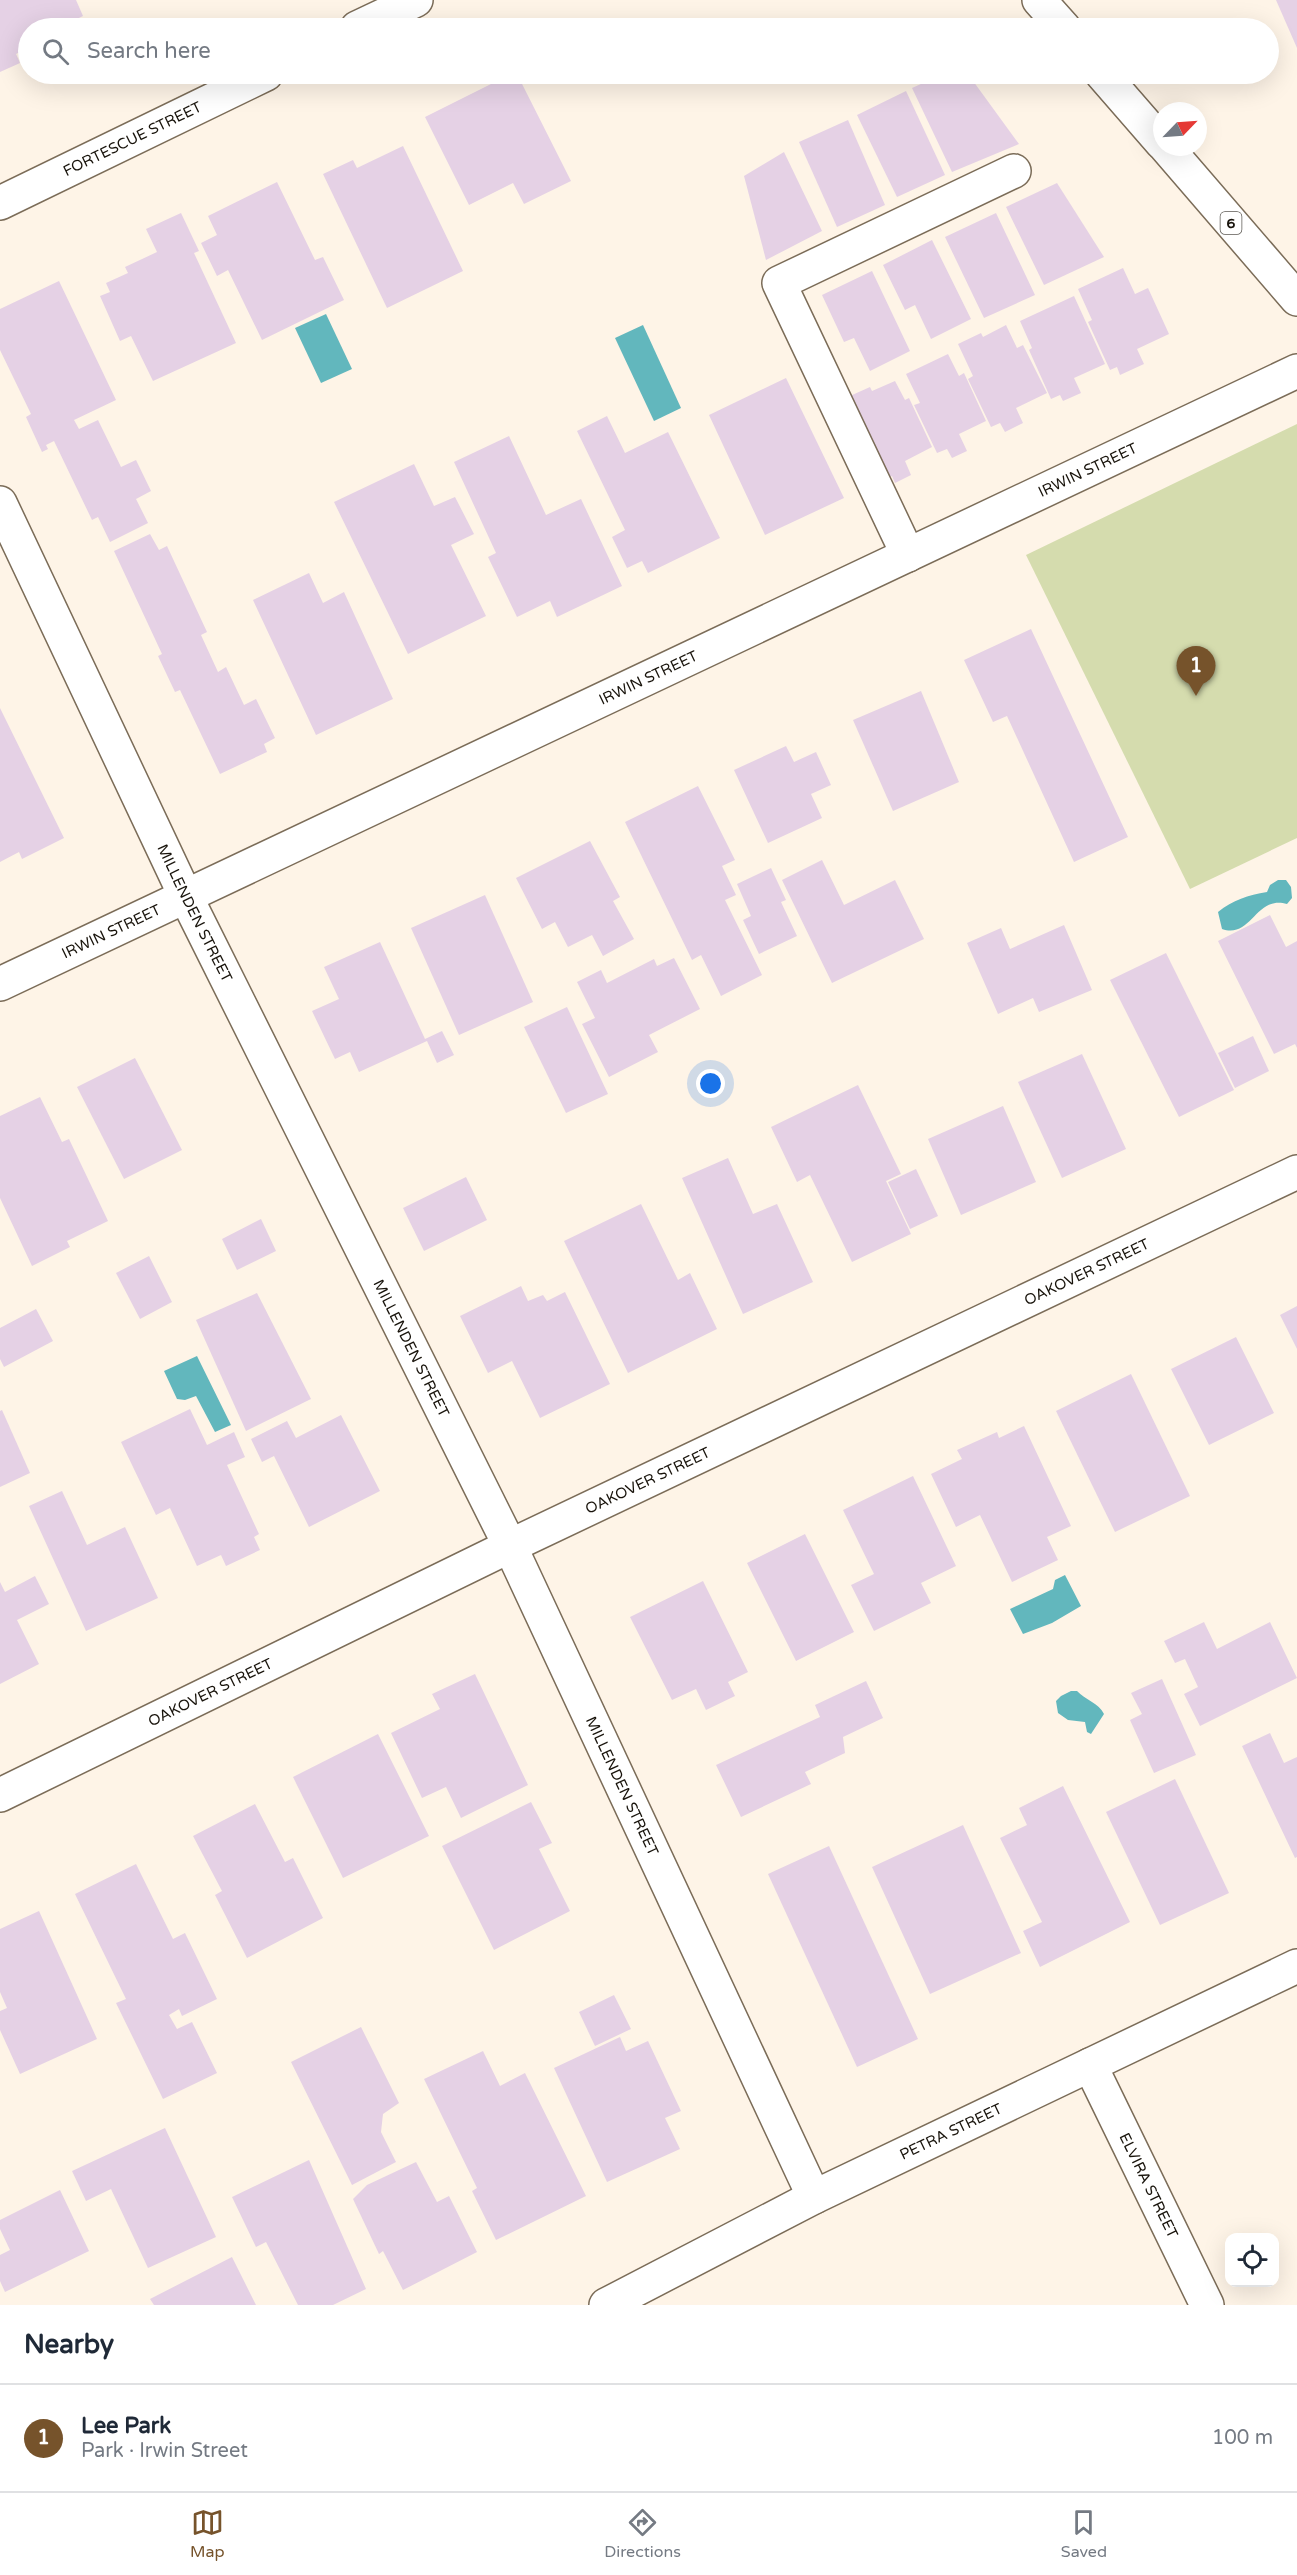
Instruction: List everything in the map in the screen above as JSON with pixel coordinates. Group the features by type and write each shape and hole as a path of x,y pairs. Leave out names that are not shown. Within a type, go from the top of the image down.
{"main road":[{"path":"378,18 416,0"},
{"path":"1040,0 1055,18"},
{"name":"FORTESCUE STREET","path":"0,203 245,84"},
{"path":"1111,84 1153,132"},
{"name":"6","path":"1174,156 1297,299"},
{"path":"908,555 779,283 1014,171"},
{"name":"IRWIN STREET","path":"0,984 1297,371"},
{"name":"MILLENDEN STREET","path":"0,503 185,895 510,1546 814,2197"},
{"name":"OAKOVER STREET","path":"0,1795 510,1546 1297,1172"},
{"name":"PETRA STREET","path":"606,2305 814,2197 1297,1966"},
{"name":"ELVIRA STREET","path":"1090,2066 1207,2305"}],"green space":[{"path":"1297,424 1297,838 1190,889 1026,555"}],"water":[{"path":"326,314 352,369 321,383 295,328"},
{"path":"643,325 681,408 654,421 615,338"},
{"path":"1278,880 1286,880 1291,887 1292,898 1287,904 1276,903 1268,906 1240,928 1222,929 1218,912 1241,899 1267,892 1270,885"},
{"path":"197,1356 231,1425 215,1432 196,1396 185,1400 177,1399 164,1371"},
{"path":"1065,1575 1081,1606 1052,1623 1023,1634 1010,1609 1053,1589 1055,1580"},
{"path":"1071,1691 1077,1691 1099,1707 1104,1714 1091,1734 1087,1732 1085,1722 1068,1720 1058,1713 1056,1701"}],"building":[{"path":"0,0 76,0 83,16 79,18 18,18 18,53 16,54 18,64 0,72"},
{"path":"1276,0 1297,0 1297,48"},
{"path":"491,84 522,84 571,181 524,204 513,183 469,205 425,117"},
{"path":"921,84 975,84 1019,144 952,172 912,88"},
{"path":"906,91 945,175 897,197 857,115"},
{"path":"848,120 885,205 837,227 799,142"},
{"path":"403,146 463,271 387,308 323,174 353,160 357,168"},
{"path":"784,152 822,231 766,260 744,176"},
{"path":"277,182 315,260 323,257 344,300 262,340 228,270 217,276 201,243 217,235 208,216"},
{"path":"1057,183 1104,257 1044,285 1006,207"},
{"path":"181,213 199,251 194,253 236,343 153,381 131,336 120,341 100,296 110,292 106,283 128,273 125,267 157,252 146,229"},
{"path":"996,213 1035,295 984,318 945,237"},
{"path":"932,240 971,319 931,339 915,305 905,310 883,265"},
{"path":"1123,268 1135,294 1148,288 1169,334 1137,349 1144,364 1120,375 1117,367 1110,370 1088,322 1092,320 1078,289"},
{"path":"872,271 910,351 870,371 854,338 844,342 822,295"},
{"path":"59,281 116,400 74,420 79,429 98,420 121,467 136,460 151,491 136,499 148,523 110,542 98,517 92,520 54,441 46,445 48,449 42,452 26,417 31,414 0,350 0,309"},
{"path":"1074,296 1105,364 1074,378 1081,393 1063,401 1060,395 1051,399 1029,350 1032,348 1020,321"},
{"path":"1006,325 1017,348 1023,345 1047,393 1016,408 1023,423 1005,432 1000,423 991,427 968,379 973,376 958,344 981,333 983,337"},
{"path":"948,354 959,376 964,373 986,421 959,434 967,451 952,458 947,449 937,453 914,405 920,403 906,374"},
{"path":"786,378 844,498 765,535 709,415"},
{"path":"895,381 905,400 909,398 932,447 905,461 911,475 895,483 892,476 884,480 861,432 867,429 850,396 870,387 872,391"},
{"path":"607,416 625,453 668,432 720,538 648,573 642,561 627,568 612,537 625,530 577,431"},
{"path":"509,436 546,515 581,499 622,586 557,617 550,601 517,617 488,557 496,553 454,462"},
{"path":"414,464 434,506 455,497 474,534 451,545 486,616 408,654 334,502"},
{"path":"150,534 159,550 167,546 207,632 201,635 218,672 226,667 244,705 256,699 275,738 264,744 267,752 220,774 180,690 175,692 158,656 162,654 114,551"},
{"path":"309,573 323,603 344,592 393,699 316,735 253,600"},
{"path":"1031,629 1128,837 1074,862 1007,716 993,722 964,660"},
{"path":"921,691 959,782 893,811 853,720"},
{"path":"0,708 64,838 22,859 19,852 0,862"},
{"path":"786,746 794,762 816,752 831,785 811,794 822,818 768,843 734,770"},
{"path":"698,786 735,860 722,866 736,895 725,900 762,975 721,996 701,955 692,960 625,822"},
{"path":"590,841 620,897 613,901 634,939 603,956 592,935 568,947 555,922 542,929 516,878"},
{"path":"822,860 844,905 895,880 924,939 832,983 782,880"},
{"path":"771,868 786,900 781,902 797,936 759,954 743,920 751,916 737,884"},
{"path":"485,895 533,1002 459,1035 411,928"},
{"path":"1270,915 1286,947 1297,941 1297,1048 1295,1044 1274,1054 1218,941"},
{"path":"1064,925 1092,990 1039,1012 1033,998 998,1014 967,943 1001,928 1010,949"},
{"path":"380,942 425,1039 442,1031 454,1055 437,1063 427,1041 359,1072 350,1052 335,1059 312,1011 339,999 324,967"},
{"path":"1166,953 1234,1090 1179,1117 1110,980"},
{"path":"674,958 700,1009 649,1035 658,1052 609,1077 582,1024 595,1018 577,982 601,970 607,983 654,959 657,966"},
{"path":"567,1007 608,1094 566,1113 524,1027"},
{"path":"1253,1036 1269,1071 1235,1088 1218,1053"},
{"path":"1082,1054 1126,1149 1062,1178 1018,1082"},
{"path":"135,1058 182,1150 124,1179 77,1087"},
{"path":"858,1085 901,1174 886,1181 911,1234 852,1262 810,1175 797,1182 771,1127"},
{"path":"40,1097 62,1142 69,1139 108,1221 67,1241 70,1247 32,1266 0,1198 0,1116"},
{"path":"1003,1106 1036,1182 961,1215 928,1139"},
{"path":"728,1158 753,1214 777,1204 813,1282 743,1314 682,1178"},
{"path":"916,1169 938,1216 910,1229 888,1182"},
{"path":"466,1177 487,1220 424,1251 403,1208"},
{"path":"641,1204 678,1280 690,1273 717,1329 628,1373 564,1241"},
{"path":"261,1219 276,1251 237,1270 222,1239"},
{"path":"149,1256 172,1302 140,1319 116,1273"},
{"path":"521,1286 528,1301 543,1295 547,1301 565,1292 610,1384 540,1418 512,1361 488,1373 460,1316"},
{"path":"257,1293 311,1399 246,1431 196,1320"},
{"path":"1297,1306 1297,1349 1280,1315"},
{"path":"36,1309 53,1341 4,1367 0,1359 0,1328"},
{"path":"1236,1337 1274,1413 1209,1445 1171,1369"},
{"path":"1131,1374 1190,1496 1115,1532 1056,1411"},
{"path":"190,1409 207,1445 234,1432 245,1457 227,1465 259,1534 254,1537 260,1550 226,1566 221,1555 197,1566 170,1508 156,1515 121,1442"},
{"path":"2,1410 30,1473 0,1487 0,1411"},
{"path":"341,1415 380,1491 309,1527 274,1456 262,1462 251,1439 287,1421 296,1438"},
{"path":"1024,1426 1071,1526 1047,1537 1058,1560 1012,1582 980,1515 956,1527 931,1474 962,1459 957,1450 997,1432 999,1438"},
{"path":"913,1476 956,1566 921,1583 931,1603 874,1631 851,1585 874,1574 843,1510"},
{"path":"62,1491 87,1545 125,1527 158,1598 86,1631 29,1506"},
{"path":"805,1534 854,1632 796,1661 747,1563"},
{"path":"35,1576 49,1604 17,1620 39,1664 0,1684 0,1582 5,1592"},
{"path":"703,1581 748,1672 728,1682 735,1696 706,1710 696,1689 672,1700 630,1617"},
{"path":"1204,1622 1217,1649 1270,1622 1297,1678 1200,1726 1184,1694 1198,1687 1185,1659 1175,1663 1164,1641"},
{"path":"475,1674 528,1785 461,1818 446,1787 422,1798 391,1733 440,1709 432,1694"},
{"path":"1162,1679 1196,1755 1154,1773 1130,1720 1142,1714 1131,1693"},
{"path":"866,1681 883,1718 843,1737 845,1753 805,1772 811,1784 741,1817 716,1765 820,1717 815,1705"},
{"path":"1270,1733 1284,1763 1297,1757 1297,1857 1295,1858 1242,1746"},
{"path":"378,1734 429,1836 343,1878 293,1777"},
{"path":"1175,1779 1229,1893 1160,1925 1106,1812"},
{"path":"1063,1786 1130,1922 1040,1967 1023,1931 1042,1922 1000,1838 1027,1825 1019,1808"},
{"path":"531,1802 552,1843 539,1849 570,1911 494,1950 442,1846"},
{"path":"255,1804 285,1862 293,1858 323,1918 247,1958 215,1895 222,1891 193,1836"},
{"path":"963,1825 1021,1953 930,1994 872,1867"},
{"path":"829,1846 918,2039 857,2067 768,1874"},
{"path":"136,1864 173,1939 185,1933 217,1999 182,2016 179,2009 169,2015 177,2029 192,2022 217,2073 163,2099 116,2003 126,1999 75,1894"},
{"path":"39,1911 97,2039 20,2074 0,2030 0,2011 7,2008 0,1992 0,1929"},
{"path":"614,1995 631,2029 595,2046 579,2012"},
{"path":"361,2027 399,2103 383,2114 381,2132 396,2162 352,2185 291,2062"},
{"path":"620,2037 626,2051 648,2041 681,2111 665,2118 680,2149 607,2182 554,2068"},
{"path":"483,2051 500,2086 525,2073 586,2196 496,2240 472,2191 477,2188 424,2079"},
{"path":"165,2128 216,2237 148,2268 111,2189 86,2201 72,2171"},
{"path":"309,2160 366,2289 333,2305 298,2305 266,2242 256,2247 232,2197"},
{"path":"416,2162 437,2202 449,2196 477,2252 403,2290 383,2251 379,2254 353,2199 367,2185"},
{"path":"60,2190 89,2251 5,2292 0,2281 0,2255 10,2250 0,2229 0,2220"},
{"path":"232,2257 256,2305 154,2305 150,2299"}],"place":[{"name":"Lee Park","path":"1196,696"}]}
